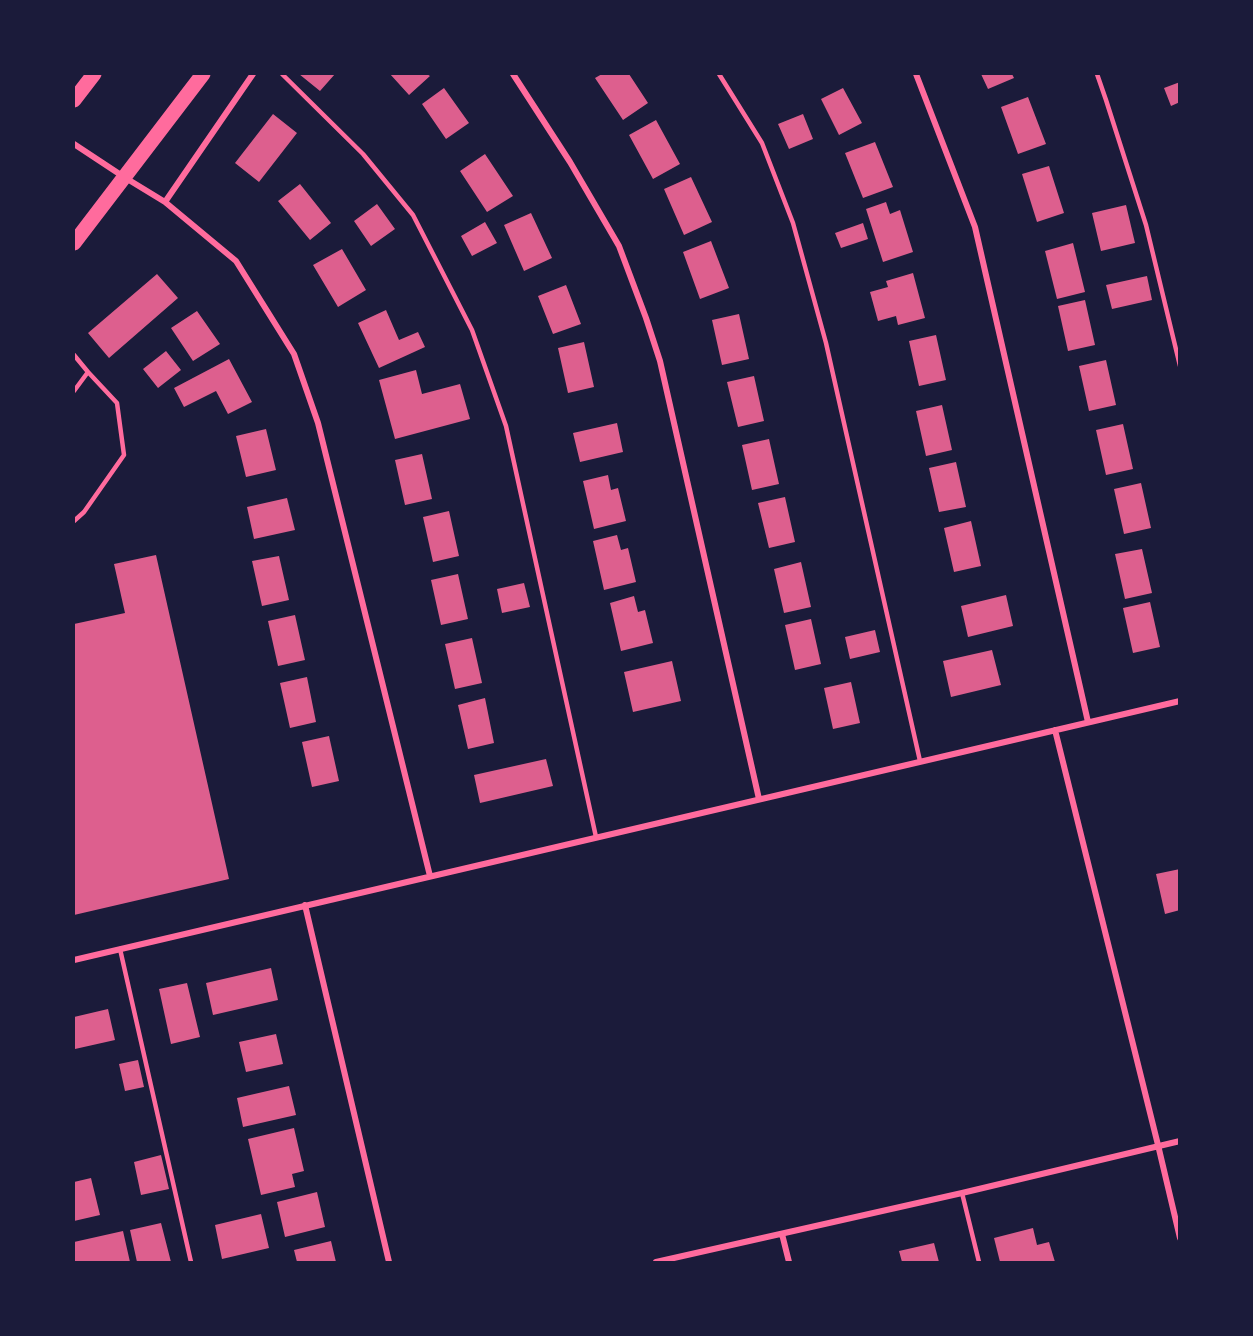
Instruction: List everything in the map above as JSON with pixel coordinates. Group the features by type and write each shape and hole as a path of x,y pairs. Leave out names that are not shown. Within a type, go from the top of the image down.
{"main road":[{"path":"74,100 94,74"},
{"path":"74,243 203,74"}],"street":[{"path":"165,202 254,74"},
{"path":"513,74 570,162 619,246 646,318 663,372 759,799"},
{"path":"916,74 975,227 1088,722"},
{"path":"74,144 165,202 236,261 294,354 318,423 430,876"},
{"path":"74,960 1179,700"},
{"path":"1055,730 1179,1238"},
{"path":"305,905 389,1263"},
{"path":"656,1263 1179,1141"},
{"path":"782,1234 789,1263"}],"lane":[{"path":"282,74 363,154 413,215 472,330 506,426 596,837"},
{"path":"719,74 762,143 794,223 826,343 920,761"},
{"path":"1097,74 1146,225 1179,366"},
{"path":"74,355 117,403 124,455 84,512 74,521"},
{"path":"74,391 88,372"},
{"path":"120,949 191,1263"},
{"path":"962,1193 979,1263"}],"building":[{"path":"299,74 335,74 320,91"},
{"path":"390,74 427,74 430,76 409,95"},
{"path":"602,74 629,74 648,103 623,120 595,78"},
{"path":"981,74 1012,74 1014,78 988,89"},
{"path":"1180,82 1180,102 1171,106 1164,88"},
{"path":"444,88 469,123 446,139 422,104"},
{"path":"843,88 862,123 839,135 821,99"},
{"path":"1028,97 1046,144 1018,154 1001,107"},
{"path":"273,114 297,133 259,182 235,163"},
{"path":"803,114 813,139 789,149 778,124"},
{"path":"656,120 680,164 653,179 629,135"},
{"path":"875,142 893,187 863,198 845,153"},
{"path":"485,154 513,196 487,212 460,171"},
{"path":"1049,166 1064,213 1037,222 1022,174"},
{"path":"691,177 712,222 684,235 664,189"},
{"path":"300,184 331,223 310,240 278,201"},
{"path":"886,202 890,214 900,210 913,252 883,262 866,209"},
{"path":"377,204 395,229 371,246 354,221"},
{"path":"1126,205 1135,243 1101,251 1092,213"},
{"path":"531,213 552,258 524,271 504,225"},
{"path":"485,222 497,243 472,256 461,236"},
{"path":"863,223 868,239 841,248 835,233"},
{"path":"711,241 729,288 700,299 683,252"},
{"path":"1073,243 1085,292 1057,299 1045,251"},
{"path":"342,249 366,290 338,307 313,265"},
{"path":"913,273 925,318 898,325 896,316 878,321 870,292 888,287 886,281"},
{"path":"157,274 178,298 109,358 88,333"},
{"path":"1147,276 1152,300 1112,309 1106,285"},
{"path":"566,285 581,324 553,334 538,296"},
{"path":"1085,300 1095,345 1068,351 1058,306"},
{"path":"386,310 399,340 418,332 425,347 379,368 358,323"},
{"path":"197,311 220,344 193,361 171,328"},
{"path":"739,314 749,359 722,365 712,320"},
{"path":"936,335 946,380 919,386 909,341"},
{"path":"584,342 594,387 568,393 558,348"},
{"path":"166,351 181,370 158,388 143,369"},
{"path":"229,359 252,402 228,414 216,391 184,407 174,388"},
{"path":"1106,360 1116,405 1089,411 1079,366"},
{"path":"416,370 422,394 460,384 470,419 395,439 379,380"},
{"path":"754,376 764,421 738,427 727,382"},
{"path":"942,405 952,450 926,456 916,411"},
{"path":"617,423 623,452 580,462 573,433"},
{"path":"1123,424 1133,469 1106,475 1096,430"},
{"path":"266,429 276,470 246,477 236,436"},
{"path":"769,439 779,484 752,490 742,445"},
{"path":"422,454 432,499 405,505 395,460"},
{"path":"956,462 966,507 939,512 929,468"},
{"path":"608,475 611,490 618,488 626,521 594,529 583,481"},
{"path":"1141,483 1151,528 1124,534 1114,489"},
{"path":"785,497 795,542 769,548 758,503"},
{"path":"287,498 295,530 254,539 247,507"},
{"path":"449,511 459,556 433,562 423,517"},
{"path":"971,521 981,566 954,572 944,528"},
{"path":"617,535 621,550 628,548 636,582 604,590 593,541"},
{"path":"1142,549 1152,593 1125,599 1115,554"},
{"path":"156,555 229,879 74,915 74,624 125,613 114,564"},
{"path":"279,556 289,600 262,606 252,561"},
{"path":"801,562 811,607 784,613 774,569"},
{"path":"458,574 468,619 441,625 431,580"},
{"path":"524,583 530,607 502,613 497,589"},
{"path":"1006,595 1013,626 968,637 961,606"},
{"path":"634,596 638,612 645,610 653,643 621,651 610,603"},
{"path":"1150,602 1160,647 1133,653 1123,608"},
{"path":"295,615 305,660 278,666 268,621"},
{"path":"811,619 821,664 795,670 785,625"},
{"path":"875,630 880,652 850,659 845,637"},
{"path":"472,638 482,683 455,689 445,644"},
{"path":"992,650 1001,685 951,697 943,661"},
{"path":"672,661 681,701 633,712 624,672"},
{"path":"307,677 316,722 290,728 280,683"},
{"path":"851,682 860,723 833,729 824,688"},
{"path":"485,698 494,743 468,749 458,705"},
{"path":"329,736 339,781 312,787 302,742"},
{"path":"546,759 553,786 480,803 474,775"},
{"path":"1180,869 1180,910 1165,914 1156,874"},
{"path":"271,968 278,1000 213,1015 206,983"},
{"path":"187,983 200,1037 171,1044 159,989"},
{"path":"108,1009 115,1040 75,1049 74,1017"},
{"path":"276,1034 283,1064 246,1072 239,1042"},
{"path":"138,1060 144,1087 125,1091 119,1064"},
{"path":"289,1086 296,1115 243,1127 237,1098"},
{"path":"294,1128 304,1171 292,1174 295,1187 261,1195 248,1139"},
{"path":"161,1155 169,1189 141,1195 134,1162"},
{"path":"91,1178 100,1215 74,1221 74,1182"},
{"path":"317,1192 325,1227 285,1237 277,1202"},
{"path":"261,1214 269,1248 222,1259 215,1225"},
{"path":"161,1223 171,1262 137,1262 130,1230"},
{"path":"1033,1228 1037,1245 1049,1242 1055,1262 1000,1262 994,1238"},
{"path":"123,1231 130,1262 74,1262 74,1242"},
{"path":"331,1241 336,1262 297,1262 294,1250"},
{"path":"934,1243 939,1262 902,1262 899,1251"}]}
